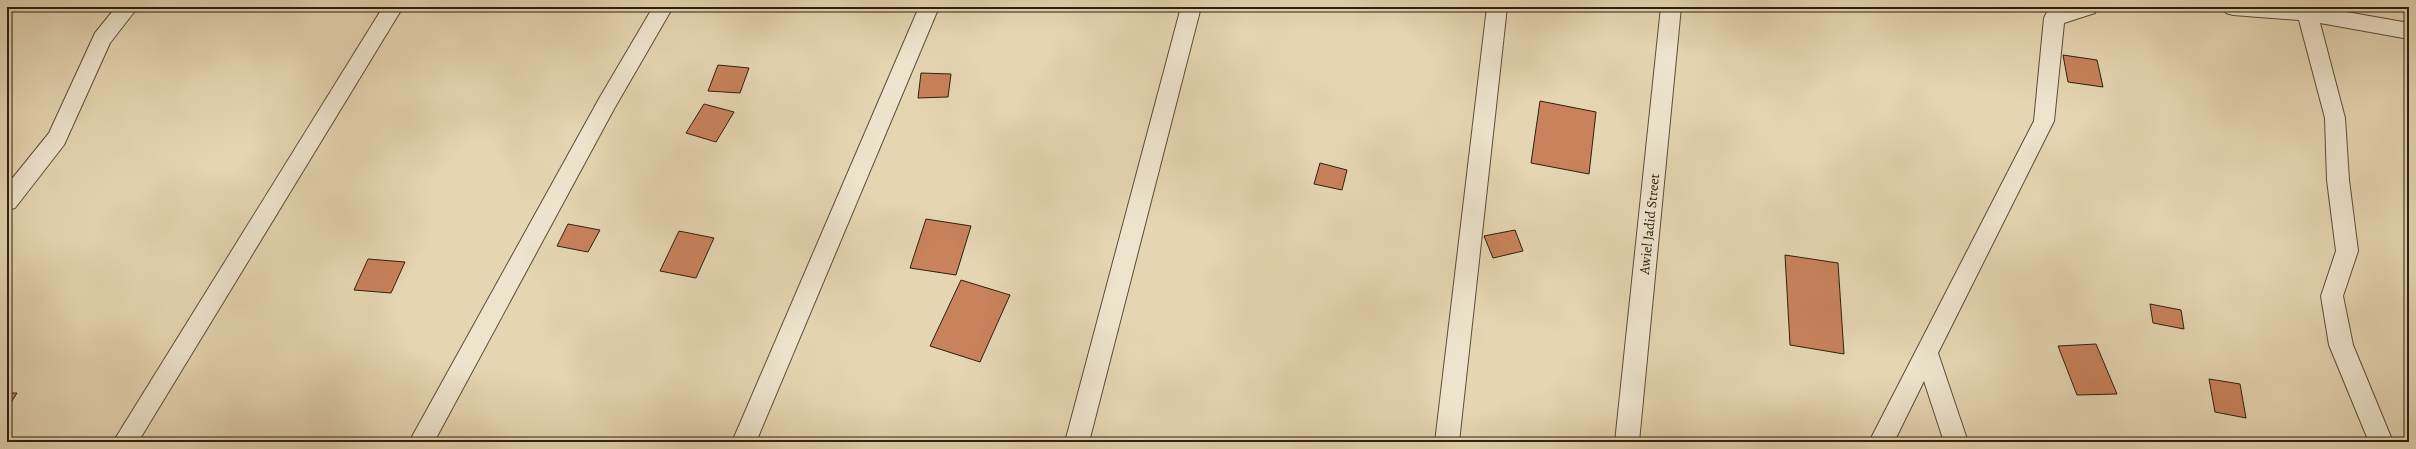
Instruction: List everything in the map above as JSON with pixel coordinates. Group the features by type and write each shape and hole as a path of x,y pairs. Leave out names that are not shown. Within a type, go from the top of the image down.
{"street":[{"path":"7,201 57,139 102,39 128,7"},
{"path":"125,442 393,7"},
{"path":"421,442 607,103 663,7"},
{"path":"744,442 928,7"},
{"path":"1077,442 1191,7"},
{"path":"1447,442 1497,7"},
{"name":"Awiel Jadid Street","path":"1627,442 1672,7"},
{"path":"1881,442 2044,121 2054,18 2088,7"},
{"path":"2233,7 2307,10 2409,31"},
{"path":"2307,10 2335,118 2338,180 2347,251 2332,296 2341,345 2380,442"},
{"path":"1926,352 1956,442"}],"building":[{"path":"2063,55 2097,60 2103,87 2068,82"},
{"path":"718,65 749,68 740,93 708,91"},
{"path":"921,73 951,74 948,97 918,98"},
{"path":"1540,101 1596,112 1589,174 1531,163"},
{"path":"704,104 734,112 716,142 686,133"},
{"path":"1320,163 1347,170 1342,190 1314,184"},
{"path":"926,219 971,226 956,275 910,268"},
{"path":"568,224 600,230 588,252 557,246"},
{"path":"1515,230 1523,251 1493,258 1484,236"},
{"path":"679,231 714,238 696,278 660,271"},
{"path":"1785,255 1838,263 1844,354 1790,345"},
{"path":"368,259 405,262 391,293 354,290"},
{"path":"961,280 1010,295 980,362 930,346"},
{"path":"2150,304 2181,310 2184,329 2153,323"},
{"path":"2096,344 2117,394 2077,395 2058,346"},
{"path":"2209,379 2240,384 2246,418 2215,412"},
{"path":"7,393 17,393 7,409"}]}
